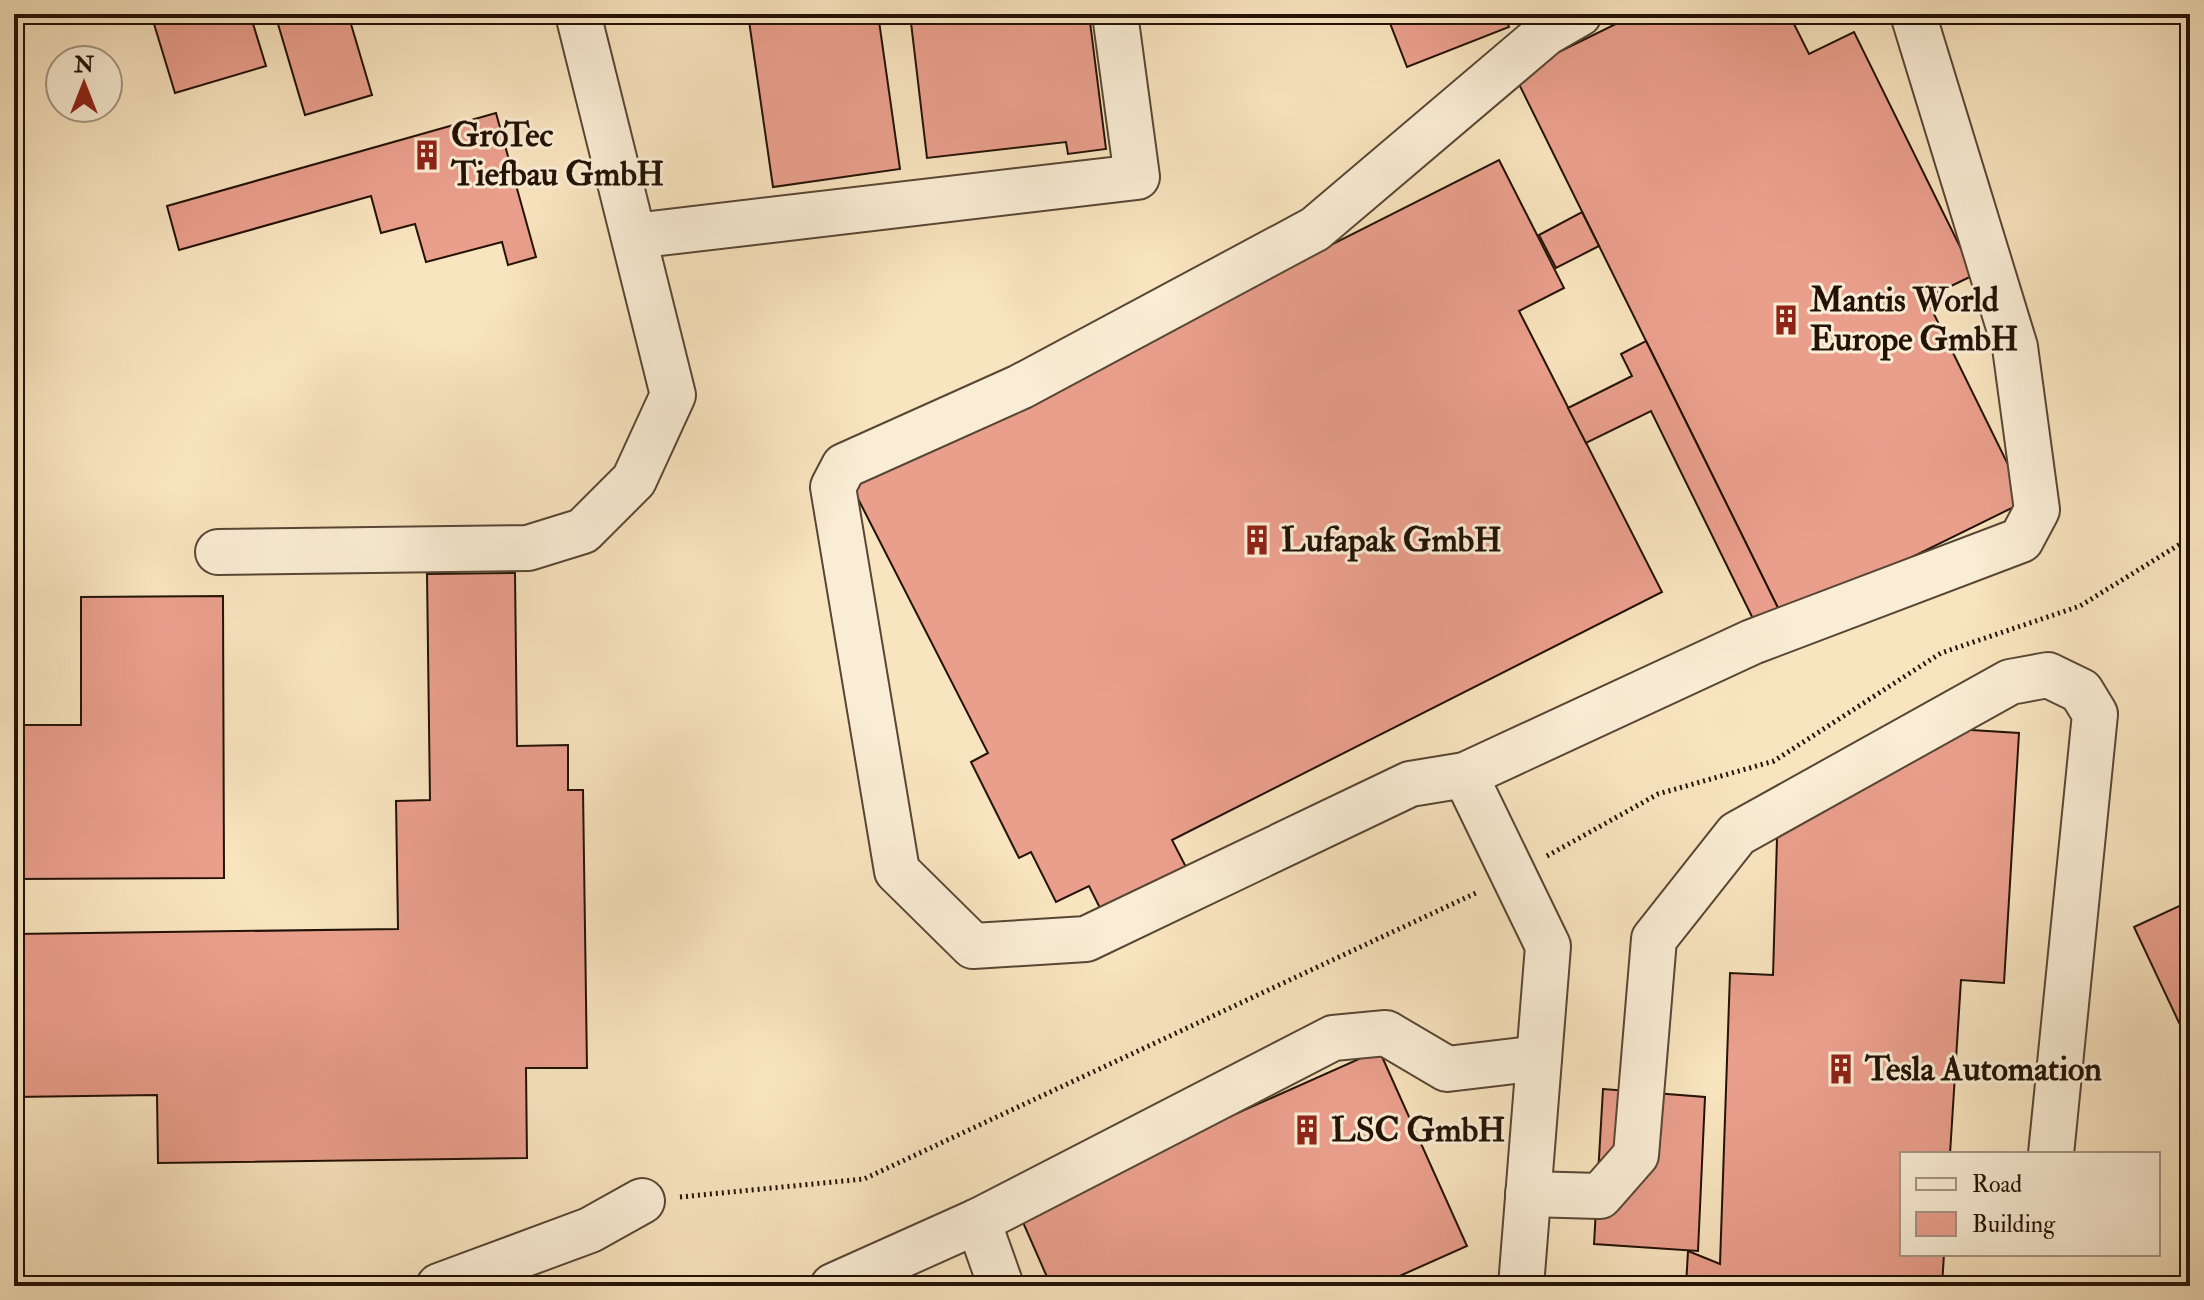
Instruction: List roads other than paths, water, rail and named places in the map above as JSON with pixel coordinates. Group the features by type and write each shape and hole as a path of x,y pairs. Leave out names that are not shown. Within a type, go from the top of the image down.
{"street":[{"path":"218,552 528,548 583,531 634,480 673,395 578,14"},
{"path":"634,236 1137,177 1115,14"},
{"path":"1579,14 1546,33 1315,229 1020,387 844,466 833,487 897,871 973,946 1086,939 1410,784 1465,775 1752,642 2021,540 2037,510 2015,347 1913,14"},
{"path":"1528,1194 1600,1196 1636,1155 1654,939 1737,834 2010,682 2048,675 2081,691 2095,714 2051,1152"},
{"path":"1465,775 1548,946 1528,1194 1513,1282"},
{"path":"833,1286 978,1221 1333,1038 1386,1033 1447,1069 1539,1058"},
{"path":"439,1286 590,1230 642,1201"},
{"path":"978,1221 1001,1286"}],"place":[{"name":"GroTec Tiefbau GmbH","path":"427,155"},
{"name":"Mantis World Europe GmbH","path":"1786,320"},
{"name":"Lufapak GmbH","path":"1257,540"},
{"name":"Tesla Automation","path":"1841,1069"},
{"name":"LSC GmbH","path":"1307,1130"}]}
